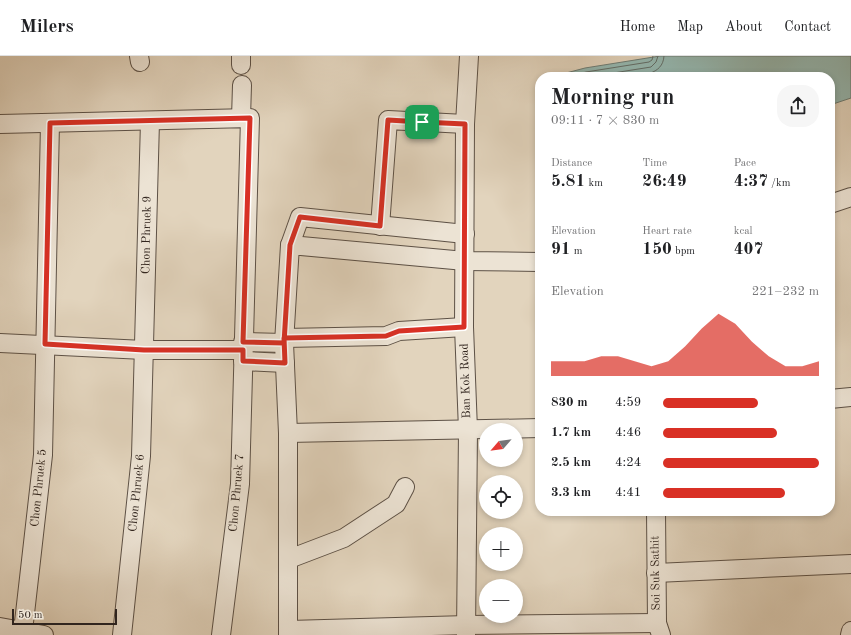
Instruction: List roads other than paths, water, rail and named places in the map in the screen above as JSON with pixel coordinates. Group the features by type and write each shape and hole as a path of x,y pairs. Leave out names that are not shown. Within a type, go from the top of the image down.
{"street":[{"name":"Ban Kok Road","path":"467,630 468,430 464,327 465,124 469,56"},
{"name":"Chon Phruek 7","path":"221,635 240,484 246,118 242,85"},
{"path":"0,124 246,118"},
{"path":"380,226 388,120 465,124"},
{"name":"Chon Phruek 9","path":"144,350 150,121"},
{"name":"Chon Phruek 5","path":"23,631 43,456 50,123"},
{"path":"835,202 851,197"},
{"path":"465,234 300,217 290,245 284,341 288,433 289,633 659,629"},
{"path":"290,245 465,261 535,262"},
{"path":"0,343 144,350 243,351 284,341 386,336 399,331 464,327"},
{"name":"Chon Phruek 6","path":"122,635 141,456 144,350"},
{"path":"243,351 285,363"},
{"path":"835,399 851,397"},
{"path":"288,433 535,428"},
{"path":"289,559 344,538 396,504 405,487"},
{"name":"Soi Suk Sathit","path":"656,516 656,573 659,629"},
{"path":"656,573 851,564"},
{"path":"0,626 44,635"},
{"path":"850,635 851,631"}],"water":[{"path":"660,56 851,56 851,98 835,103 835,72 570,72 585,68"}]}
